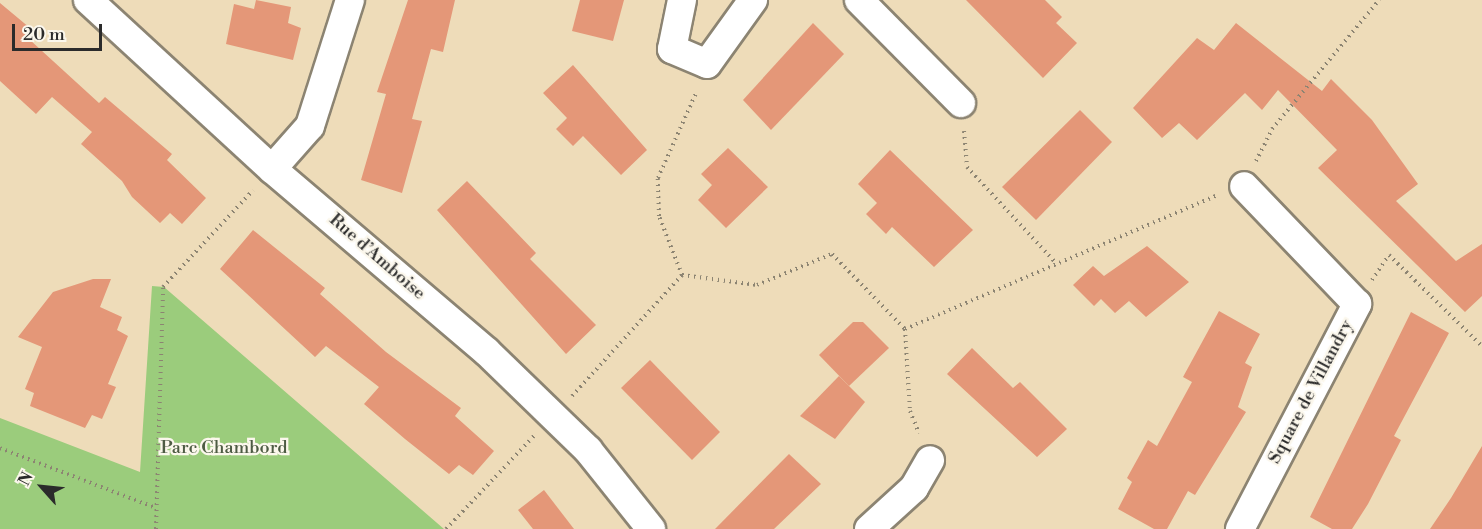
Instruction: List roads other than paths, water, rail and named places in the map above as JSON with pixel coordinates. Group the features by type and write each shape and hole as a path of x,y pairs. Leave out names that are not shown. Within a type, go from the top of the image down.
{"street":[{"name":"Rue d’Amboise","path":"88,0 272,169 487,351 588,450 651,529"},
{"path":"272,169 310,126 350,0"},
{"path":"682,0 672,49 707,64 753,0"},
{"path":"859,0 961,103"},
{"name":"Square de Villandry","path":"1240,529 1357,304 1244,186"},
{"path":"869,529 914,488 930,460"}],"park label":[{"name":"Parc Chambord","path":"224,448"}]}
